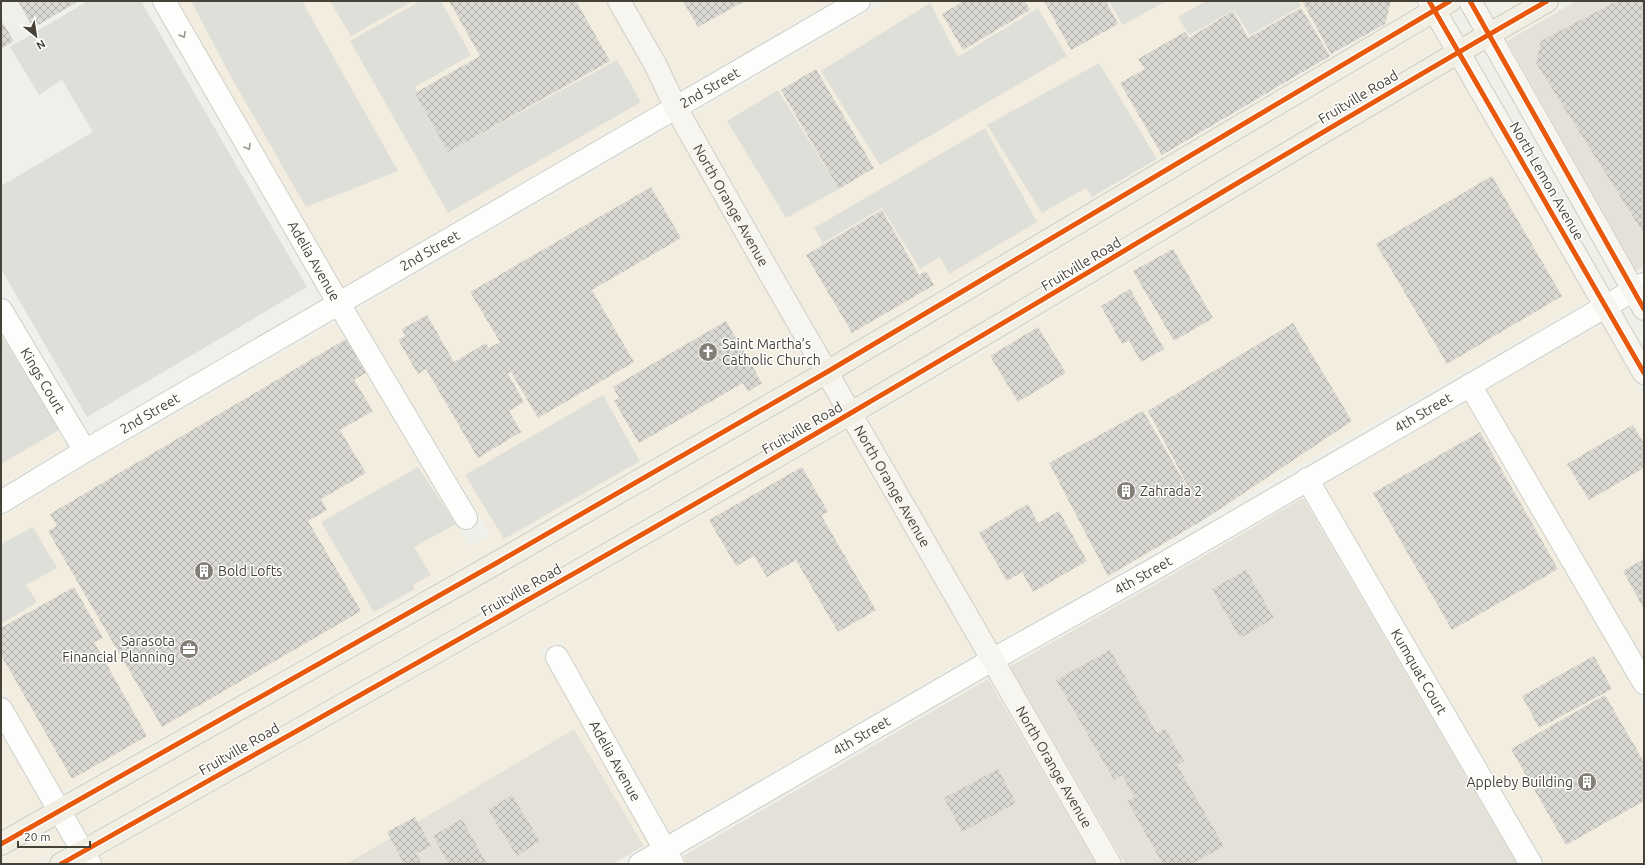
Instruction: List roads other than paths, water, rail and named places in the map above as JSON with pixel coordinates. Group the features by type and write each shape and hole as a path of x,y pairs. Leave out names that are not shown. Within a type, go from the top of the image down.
{"main road":[{"name":"Fruitville Road","path":"61,864 87,858 851,414 1048,298 1398,87 1547,1"},
{"path":"1,844 507,557 827,372 1438,4"}],"street":[{"name":"Adelia Avenue","path":"164,1 339,304 466,518"},
{"name":"North Orange Avenue","path":"619,1 655,64 676,108 1110,864"},
{"name":"2nd Street","path":"1,502 85,451 860,1"},
{"path":"1470,1 1639,287 1644,309"},
{"name":"North Lemon Avenue","path":"1438,4 1458,52 1644,373"},
{"name":"4th Street","path":"640,864 670,857 992,660 1156,568 1639,287"},
{"name":"Kings Court","path":"1,310 85,451"},
{"path":"1470,385 1644,682"},
{"name":"Kumquat Court","path":"1307,479 1531,864"},
{"name":"Adelia Avenue","path":"557,657 670,857"},
{"path":"1,709 87,858"}],"place":[{"name":"Saint Martha’s Catholic Church","path":"708,352"},
{"name":"Zahrada 2","path":"1126,491"},
{"name":"Bold Lofts","path":"204,571"},
{"name":"Sarasota Financial Planning","path":"189,649"},
{"name":"Appleby Building","path":"1587,782"}]}
